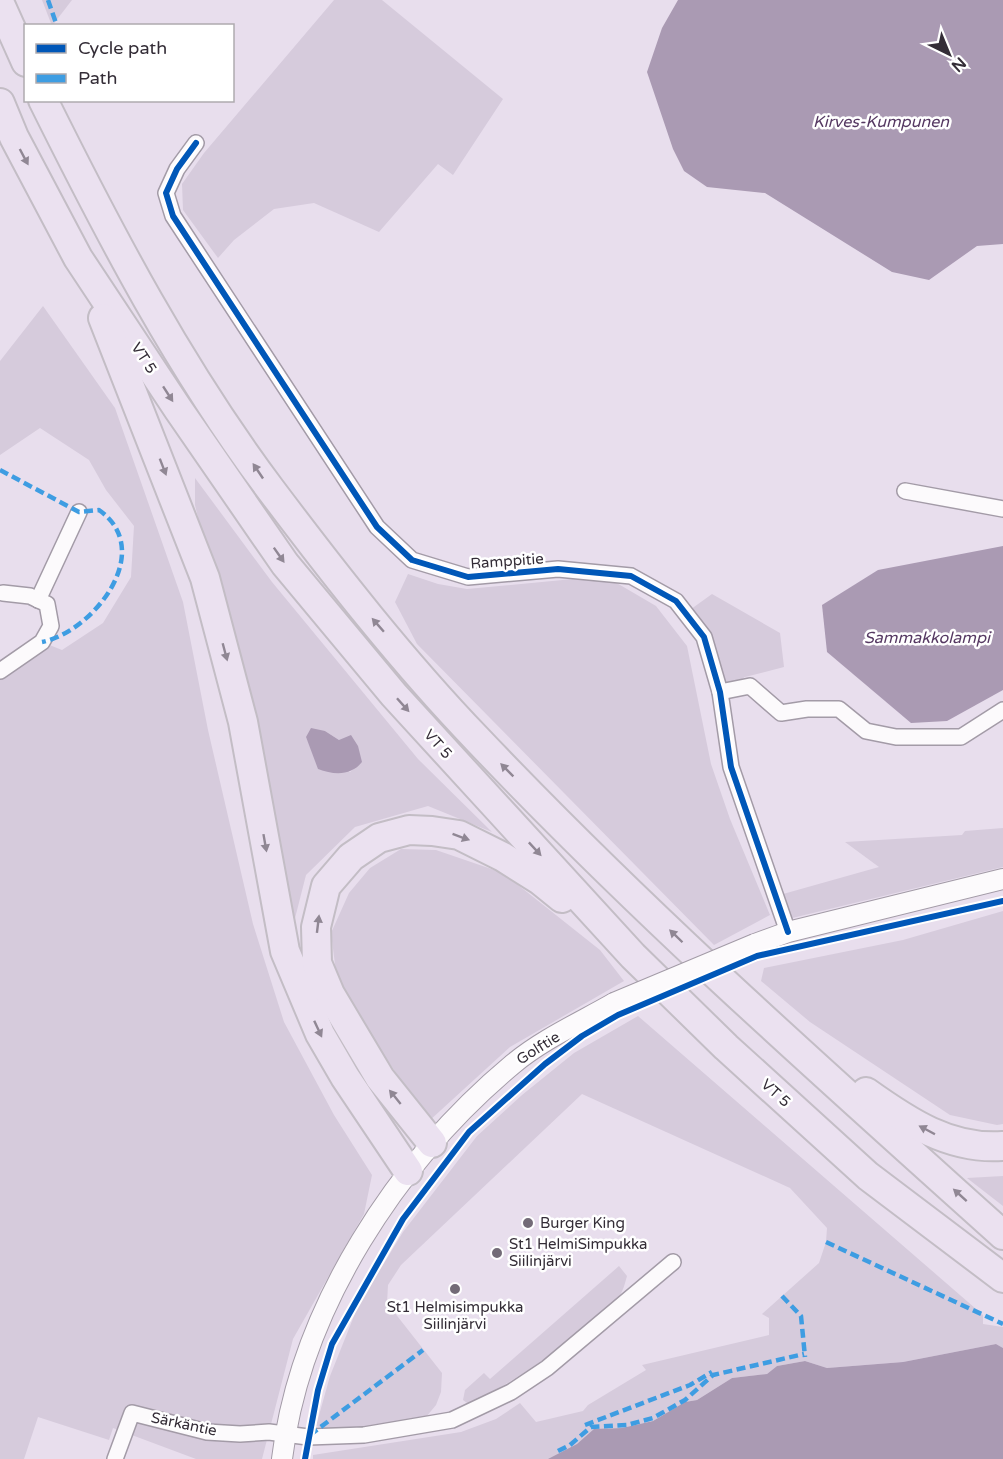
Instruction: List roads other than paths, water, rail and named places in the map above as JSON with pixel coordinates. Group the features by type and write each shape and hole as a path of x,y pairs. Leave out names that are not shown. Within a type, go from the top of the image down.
{"highway":[{"path":"0,4 24,58"},
{"name":"VT 5","path":"44,102 101,219 179,356 269,488 369,615 475,738 623,885 764,1020 1003,1235"},
{"name":"VT 5","path":"0,104 14,137 78,258 178,409 285,564 394,695 633,956 726,1047 868,1176 1003,1278"},
{"path":"78,258 205,578 243,722 285,951 320,1034 345,1077 408,1171"},
{"path":"432,1143 380,1078 330,994 317,963 316,927 326,886 351,857 379,838 410,830 459,835 541,880 633,956"},
{"path":"764,1020 886,1106 930,1133 965,1145 1003,1146"}],"street":[{"name":"Ramppitie","path":"196,143 177,169 166,193 173,216 377,527 412,560 468,577 558,569 631,576 676,601 687,612 704,637 720,692 731,767 788,932"},
{"path":"905,491 1003,509"},
{"path":"38,600 79,512"},
{"path":"0,671 42,642 51,626 47,604 30,596 3,593"},
{"path":"720,692 750,686 781,713 807,708 839,709 866,731 896,737 962,737 1003,710"},
{"name":"Golftie","path":"282,1459 292,1403 316,1329 349,1262 408,1171 465,1107 515,1062 614,1003 755,944 788,932 1003,879"},
{"path":"285,1433 308,1437 364,1435 452,1420 477,1410 547,1368 673,1262"},
{"name":"Särkäntie","path":"115,1459 132,1413 207,1432 285,1433"}],"water":[{"name":"Kirves-Kumpunen","path":"678,0 1003,0 1003,244 977,246 929,280 892,272 765,193 707,187 684,171 673,149 647,72 662,28"},
{"name":"Sammakkolampi","path":"1003,546 1003,690 947,721 911,723 827,652 822,605 878,570"},
{"path":"311,728 325,731 339,740 351,735 358,746 362,762 353,770 342,773 318,769 306,737"},
{"path":"996,1344 1003,1348 1003,1459 548,1459 577,1444 594,1429 622,1428 653,1421 685,1402 697,1400 732,1378 767,1374 777,1366 805,1361 827,1368 903,1362"}],"place":[{"name":"Burger King","path":"528,1223"},
{"name":"St1 HelmiSimpukka Siilinjärvi","path":"497,1253"},
{"name":"St1 Helmisimpukka Siilinjärvi","path":"455,1289"}]}
